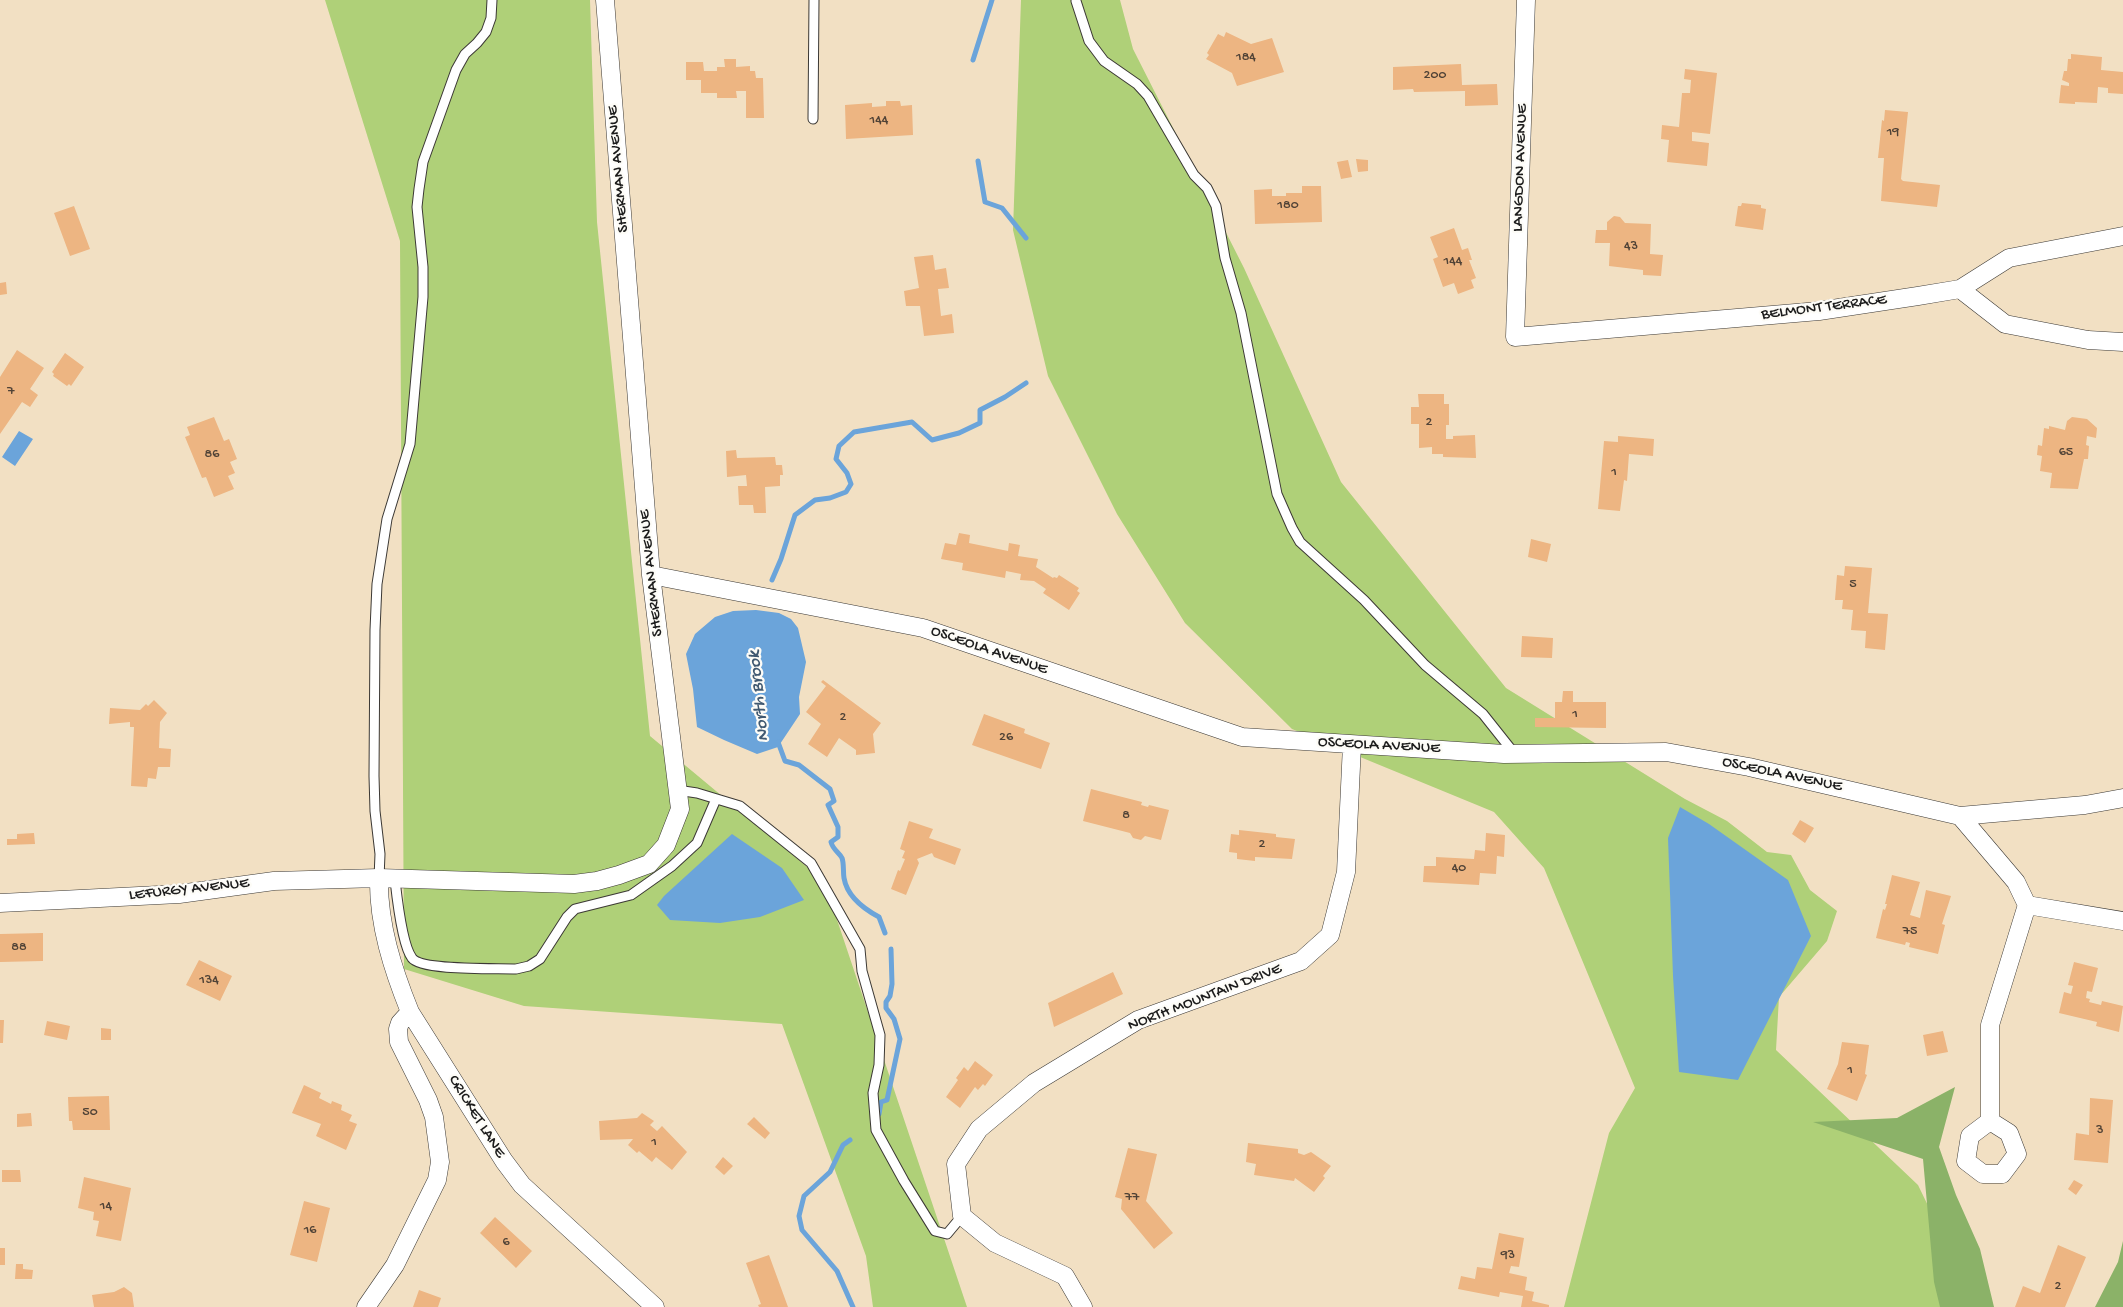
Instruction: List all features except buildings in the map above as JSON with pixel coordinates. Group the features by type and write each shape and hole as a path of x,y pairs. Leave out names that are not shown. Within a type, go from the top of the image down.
{"street":[{"name":"SHERMAN AVENUE","path":"387,879 574,884 596,881 649,864 666,845 680,809 651,574 605,0"},
{"name":"LANGDON AVENUE","path":"1515,337 1526,0"},
{"name":"BELMONT TERRACE","path":"1515,337 1819,311 1960,289 2009,258 2123,236"},
{"path":"1960,289 2005,324 2088,340 2123,342"},
{"name":"OSCEOLA AVENUE","path":"651,574 923,628 1242,737 1352,745 1514,753 1666,752 1749,767 1960,816 2085,806 2123,798"},
{"name":"NORTH MOUNTAIN DRIVE","path":"962,1216 956,1164 979,1129 1034,1083 1138,1020 1301,961 1330,935 1346,872 1352,745"},
{"path":"1960,816 2016,882 2026,905 1990,1025 1990,1121"},
{"name":"LEFURGY AVENUE","path":"0,903 179,894 274,881 387,879"},
{"name":"CRICKET LANE","path":"387,879 378,904 400,989 410,1012 504,1161 522,1185 656,1307"},
{"path":"2026,905 2123,921"},
{"path":"366,1307 395,1265 437,1180 440,1162 434,1117 428,1100 399,1042 398,1029 400,1023 410,1012"},
{"path":"962,1216 995,1243 1064,1276 1083,1307"}],"lane":[{"path":"492,0 491,18 486,32 478,43 465,54 456,70 423,162 417,207 423,267 423,298 410,444 387,518 377,584 374,630 375,811 380,854 412,959 419,965 433,967 507,968 529,966 540,959 566,917 574,909 631,895 672,866 697,843 716,799"},
{"path":"813,119 814,0"},
{"path":"1076,1 1089,41 1104,61 1137,84 1148,96 1194,175 1207,188 1216,206 1224,258 1241,312 1277,494 1300,542 1364,600 1425,665 1483,714 1514,753"},
{"path":"677,790 740,806 811,864 860,949 862,971 880,1035 879,1065 873,1092 876,1130 904,1181 935,1231 947,1234 962,1216"}],"green space":[{"path":"325,0 590,0 597,222 650,736 824,881 967,1307 873,1307 866,1256 782,1024 524,1006 404,969 400,241"},
{"path":"1021,0 1120,0 1133,49 1244,268 1341,482 1506,688 1685,799 1727,821 1767,852 1791,855 1810,890 1837,911 1827,941 1779,997 1776,1050 1918,1185 1977,1307 1564,1307 1609,1133 1635,1088 1544,868 1494,812 1292,729 1185,623 1117,514 1048,376 1013,230"},
{"path":"1955,1087 1939,1147 1956,1195 1980,1249 1994,1307 1940,1307 1934,1282 1923,1159 1813,1122 1897,1118"},
{"path":"2123,1241 2123,1307 2095,1307 2118,1262"}],"water":[{"path":"19,431 33,439 15,466 2,457"},
{"path":"756,610 779,613 791,619 798,628 806,662 799,697 800,714 778,747 757,754 697,727 693,689 686,654 695,634 715,617 733,611"},
{"path":"1680,807 1709,824 1788,880 1811,936 1738,1080 1679,1072 1668,838"},
{"path":"732,834 782,868 804,900 760,917 720,923 670,920 657,905 664,896"}],"waterway":[{"name":"North Brook","path":"973,60 992,0"},
{"name":"North Brook","path":"978,161 985,202 1002,208 1026,238"},
{"name":"North Brook","path":"772,580 795,515 815,500 830,498 846,492 851,484 847,473 836,459 839,446 854,432 912,422 932,440 959,433 980,423 980,410 1026,383"},
{"name":"North Brook","path":"778,742 785,761 799,765 830,789 834,801 828,805 838,827 838,837 831,842 842,858 846,885 857,901 879,917 885,933"},
{"name":"North Brook","path":"879,1114 881,1102 887,1100 900,1039 894,1019 886,1008 892,984 891,949"},
{"name":"North Brook","path":"850,1140 843,1145 830,1172 804,1196 799,1216 802,1230 837,1271 853,1307"}]}
